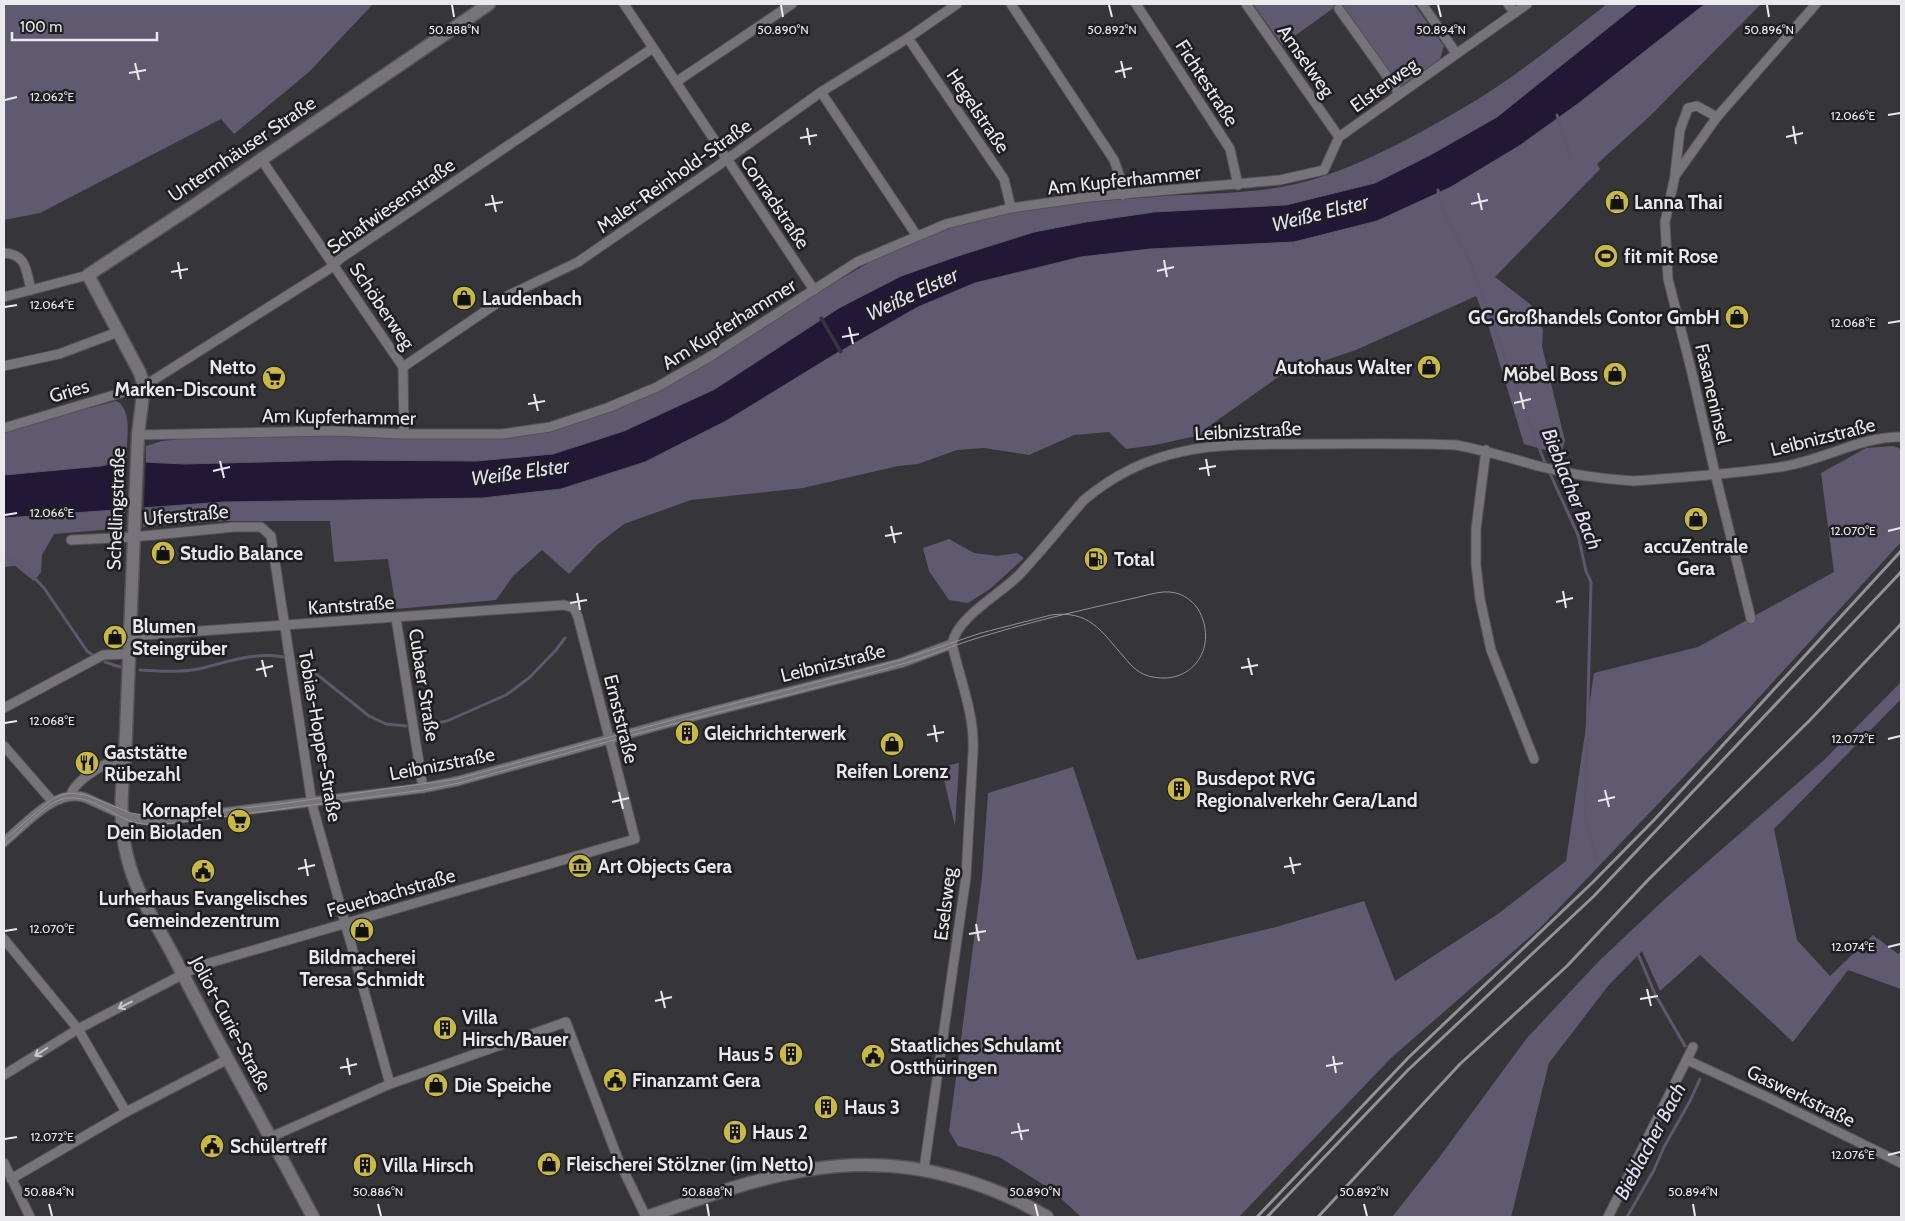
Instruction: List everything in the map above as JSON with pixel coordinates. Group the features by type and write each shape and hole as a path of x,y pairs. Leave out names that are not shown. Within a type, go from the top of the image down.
{"main road":[{"name":"Untermhäuser Straße","path":"88,275 193,206 489,4"},
{"name":"Schellingstraße","path":"88,275 140,373 144,386 138,441 125,758"},
{"name":"Joliot-Curie-Straße","path":"125,758 121,814 126,854 136,882 183,975 313,1217"},
{"path":"646,1217 729,1188 779,1175 814,1168 854,1164 879,1164 924,1169 979,1184 1012,1198 1047,1217"}],"street":[{"name":"Conradstraße","path":"624,4 814,290"},
{"path":"676,82 792,4"},
{"name":"Maler-Reinhold-Straße","path":"403,367 510,296 578,262 727,160 821,92 908,38 957,4"},
{"path":"1011,4 1114,160 1120,177 1123,195"},
{"name":"Fichtestraße","path":"1136,4 1230,149 1238,185"},
{"name":"Amselweg","path":"1246,4 1338,137"},
{"path":"1422,4 1456,54"},
{"path":"1508,4 1515,13"},
{"name":"Elsterweg","path":"1338,137 1526,4"},
{"name":"Fasaneninsel","path":"1675,176 1716,118 1816,4"},
{"path":"1339,9 1399,93"},
{"name":"Hegelstraße","path":"908,38 1004,179 1011,208"},
{"name":"Schafwiesenstraße","path":"144,386 290,295 653,48"},
{"path":"821,92 917,236"},
{"name":"Fasaneninsel","path":"1716,118 1697,106 1688,108 1680,130 1675,176 1665,222 1668,279 1692,369 1715,473 1751,619"},
{"name":"Am Kupferhammer","path":"138,441 333,431 404,434 502,434 550,427 607,408 658,387 711,356 857,262 946,224 1011,208 1089,197 1280,180 1324,170 1338,137"},
{"name":"Schöberweg","path":"260,159 403,367 404,434"},
{"path":"4,253 14,253 24,263 31,290"},
{"name":"Untermhäuser Straße","path":"4,297 88,275"},
{"path":"4,366 59,354 118,332"},
{"name":"Gries","path":"4,428 144,386"},
{"name":"Leibnizstraße","path":"70,795 78,795 136,819 156,821 424,788 458,781 901,663 952,644 955,635 968,618 1017,577 1084,500 1096,489 1139,464 1167,455 1216,445 1423,443 1456,445 1486,450 1555,470 1633,480 1786,466 1812,460 1870,440 1901,437"},
{"path":"1486,450 1476,529 1476,565 1480,599 1491,650 1534,759"},
{"name":"Uferstraße","path":"71,540 134,532 234,526 261,527 271,536"},
{"name":"Tobias-Hoppe-Straße","path":"271,536 312,802 390,1084"},
{"name":"Kantstraße","path":"130,636 564,605 574,608"},
{"name":"Ernststraße","path":"574,608 578,617 635,839"},
{"name":"Cubaer Straße","path":"396,618 424,788"},
{"name":"Eselsweg","path":"924,1169 966,877 973,761 974,735 965,691 952,644"},
{"path":"4,708 103,655 130,654"},
{"path":"4,746 52,801"},
{"path":"4,842 52,801 70,795 76,784 118,758 125,758"},
{"name":"Feuerbachstraße","path":"4,1076 78,1029 199,966 635,839"},
{"path":"4,939 78,1029 126,1112"},
{"path":"271,1137 390,1084 566,1022 618,1160 646,1217"},
{"path":"1608,1217 1693,1047"},
{"path":"11,1179 126,1112 228,1059"},
{"name":"Gaswerkstraße","path":"1687,1060 1901,1163"},
{"path":"4,1163 30,1217"}],"shaded area":[{"path":"4,4 373,4 309,72 234,134 221,119 40,213 4,220"},
{"path":"1253,4 1339,4 1282,45"},
{"path":"1339,4 1414,4 1444,46 1440,59 1400,87"},
{"path":"1607,4 1638,4 1497,117 1432,154 1375,183 1286,205 1154,212 1034,232 958,256 901,276 839,308 715,389 624,431 553,454 477,461 339,460 184,464 146,462 146,446 162,441 191,438 332,435 485,438 618,408 875,259 953,227 1002,214 1052,206 1278,188 1325,176 1352,165 1406,140 1482,97 1536,59"},
{"path":"1705,4 1761,4 1650,116 1597,164 1600,169 1495,277 1531,305 1543,330 1542,346 1565,441 1562,451 1549,451 1524,444 1489,328 1476,296 1356,350 1281,375 1205,429 1201,435 1126,449 1109,432 1074,435 1029,455 984,448 957,450 918,464 898,466 803,488 691,500 624,524 597,545 569,574 542,550 513,576 496,600 396,609 388,559 334,562 330,521 226,521 143,527 145,508 224,502 483,498 561,489 645,462 726,421 832,356 918,307 975,283 1081,257 1377,221 1451,187 1519,146 1579,103"},
{"path":"116,401 122,405 127,419 126,461 101,466 4,475 4,433 33,423"},
{"path":"1893,446 1901,449 1901,542 1752,705 1540,928 1391,1058 1239,1217 1081,1217 1052,1190 999,1157 958,1146 949,1131 982,878 988,793 1073,767 1137,960 1276,927 1364,901 1395,981 1498,914 1566,861 1594,673 1698,647 1834,572 1821,473 1866,448"},
{"path":"125,509 124,528 54,534 42,555 41,572 34,581 15,566 4,567 4,518"},
{"path":"949,539 974,553 997,556 1017,553 1024,558 990,589 968,603 949,600 929,571 923,548"},
{"path":"1901,682 1901,699 1774,829 1797,940 1830,976 1873,935 1898,954 1901,951 1901,989 1848,970 1793,1042 1700,955 1660,991 1642,951 1608,986 1549,1063 1511,1217 1392,1217 1438,1159 1527,1038 1599,961 1666,898 1824,760"},
{"path":"959,763 955,826 941,767"}],"water":[{"name":"Weiße Elster","path":"1638,4 1705,4 1579,103 1519,146 1451,187 1377,221 1294,242 1150,249 1081,257 975,283 918,307 832,356 726,421 645,462 561,489 483,498 224,502 4,518 4,475 101,466 123,461 184,464 339,460 477,461 553,454 624,431 715,389 839,308 901,276 958,256 1034,232 1086,222 1154,212 1286,205 1375,183 1432,154 1497,117"}],"pier":[{"path":"822,316 843,352 840,354 819,318"},
{"path":"126,459 146,460 144,510 124,512"}],"waterway":[{"path":"1557,115 1571,159"},
{"name":"Bieblacher Bach","path":"1438,190 1440,202 1448,221 1468,257 1543,458 1578,535 1586,571 1591,582 1585,818 1597,860"},
{"path":"4,555 30,573 44,588 87,651 94,656"},
{"path":"422,726 447,721 506,695 529,678 565,638"},
{"path":"140,670 188,671 253,656 283,657"},
{"path":"105,662 120,667"},
{"path":"298,663 309,668 369,716 386,724 406,726"},
{"name":"Bieblacher Bach","path":"1638,954 1655,994 1685,1046"},
{"name":"Bieblacher Bach","path":"1627,1217 1654,1170 1700,1079"}],"tram line":[{"path":"4,840 51,800 71,793 86,795 131,813 158,818 279,804 457,779 901,660 981,633 1051,615 1064,614 1076,616 1085,619 1094,624 1137,670 1148,676 1168,678 1180,675 1199,660 1206,636 1204,623 1198,609 1184,596 1169,592 1154,593 1075,612 1053,617 1010,628 911,662 650,730 459,783 424,790 160,824 133,822 87,800 67,798 57,801 44,809 4,846"}],"railway":[{"path":"1257,1217 1408,1058 1592,883 1655,819 1901,551"},
{"path":"1267,1217 1408,1070 1594,896 1901,572"},
{"path":"1318,1217 1460,1064 1567,966 1648,880 1810,720 1901,624"}],"place":[{"name":"Lanna Thai","path":"1617,202"},
{"name":"fit mit Rose","path":"1606,256"},
{"name":"Laudenbach","path":"464,298"},
{"name":"GC Großhandels Contor GmbH","path":"1737,317"},
{"name":"Autohaus Walter","path":"1429,367"},
{"name":"Möbel Boss","path":"1615,374"},
{"name":"Netto Marken-Discount","path":"274,378"},
{"name":"accuZentrale Gera","path":"1696,519"},
{"name":"Studio Balance","path":"163,553"},
{"name":"Total","path":"1096,559"},
{"name":"Blumen Steingrüber","path":"115,637"},
{"name":"Gleichrichterwerk","path":"687,733"},
{"name":"Reifen Lorenz","path":"892,744"},
{"name":"Gaststätte Rübezahl","path":"87,763"},
{"name":"Busdepot RVG Regionalverkehr Gera/Land","path":"1179,789"},
{"name":"Kornapfel Dein Bioladen","path":"239,821"},
{"name":"Art Objects Gera","path":"580,866"},
{"name":"Lurherhaus Evangelisches Gemeindezentrum","path":"203,871"},
{"name":"Bildmacherei Teresa Schmidt","path":"362,930"},
{"name":"Villa Hirsch/Bauer","path":"445,1028"},
{"name":"Haus 5","path":"791,1054"},
{"name":"Staatliches Schulamt Ostthüringen","path":"873,1056"},
{"name":"Finanzamt Gera","path":"615,1080"},
{"name":"Die Speiche","path":"436,1085"},
{"name":"Haus 3","path":"826,1107"},
{"name":"Haus 2","path":"735,1132"},
{"name":"Schülertreff","path":"212,1146"},
{"name":"Fleischerei Stölzner (im Netto)","path":"549,1164"},
{"name":"Villa Hirsch","path":"365,1165"}]}
